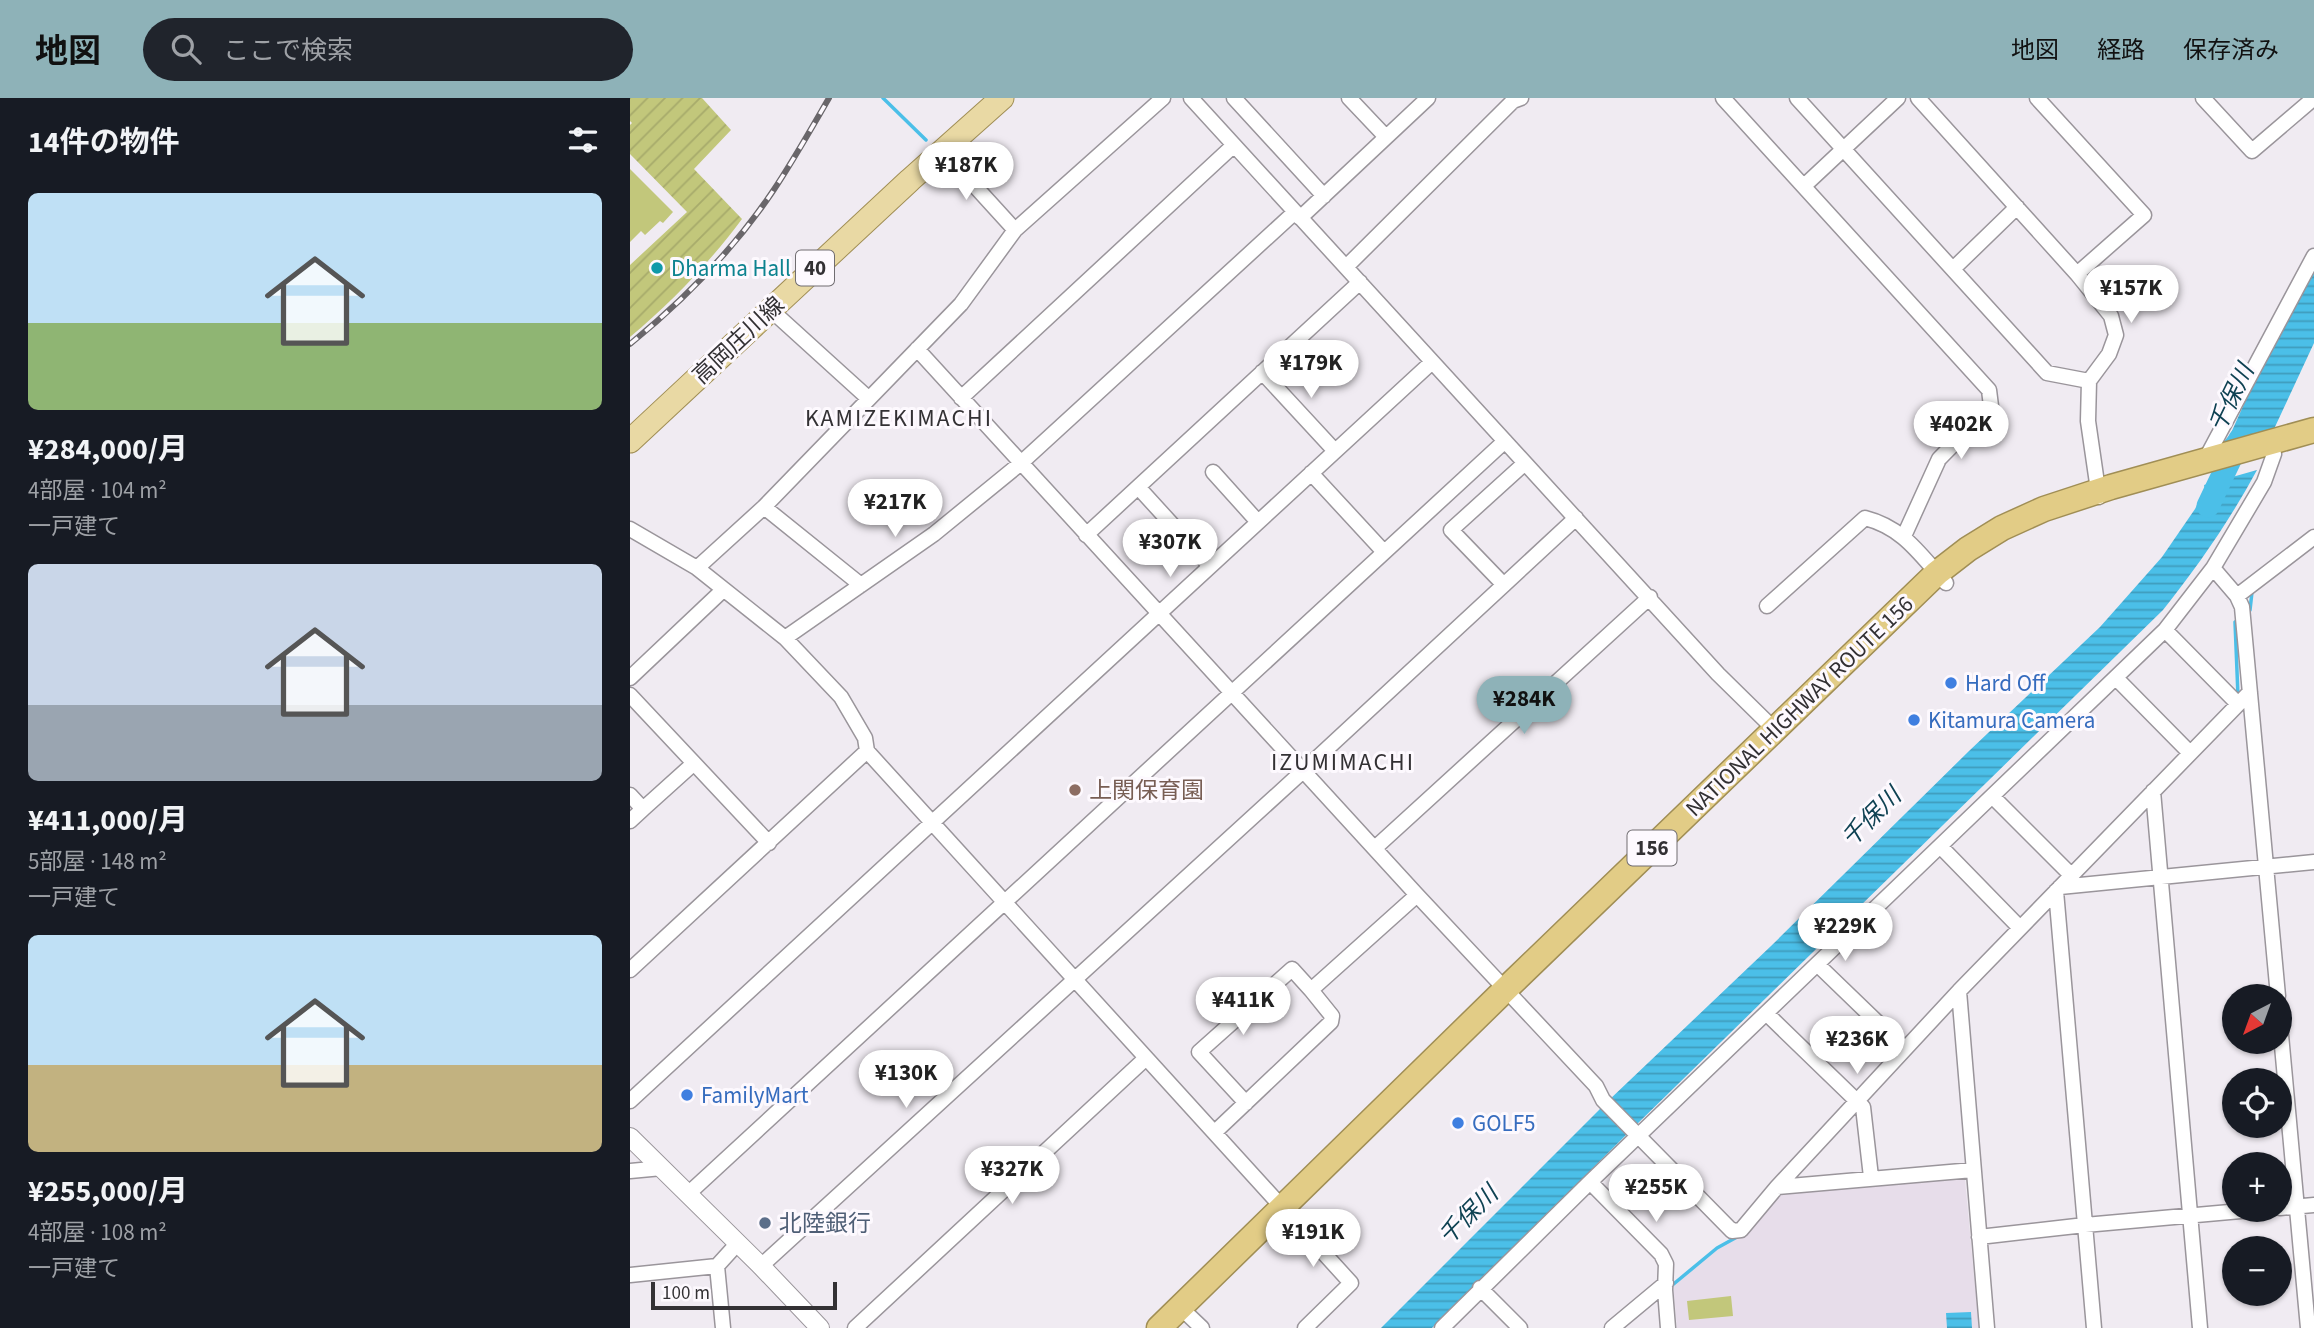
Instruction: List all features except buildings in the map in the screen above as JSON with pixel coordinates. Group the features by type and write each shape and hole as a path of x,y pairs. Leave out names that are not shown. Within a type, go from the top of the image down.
{"highway":[{"name":"NATIONAL HIGHWAY ROUTE 156","path":"2271,450 2314,430"},
{"name":"NATIONAL HIGHWAY ROUTE 156","path":"1159,1328 1187,1319 1287,1212 1968,549 2002,528 2044,509 2208,464 2314,443"},
{"name":"NATIONAL HIGHWAY ROUTE 156","path":"1511,994 1774,729 1941,578"}],"main road":[{"name":"高岡庄川線","path":"630,441 1002,98"}],"street":[{"path":"697,568 764,507 961,304 1015,230 1163,98"},
{"path":"1191,98 1718,674 1774,729"},
{"path":"1234,98 1324,195"},
{"path":"785,638 933,534 1021,463 1297,215 1324,195 1428,98"},
{"path":"1723,98 1989,390 1991,406 1938,459 1904,536"},
{"path":"1797,98 2047,373 2089,382"},
{"path":"1804,186 1898,98"},
{"path":"1917,98 2077,274 2111,316 2116,335 2109,354 2089,382 2088,421 2099,496"},
{"path":"2037,98 2144,215 2077,274"},
{"path":"2203,98 2252,151 2314,98"},
{"path":"1352,99 1386,137"},
{"path":"1346,267 1515,99"},
{"path":"961,398 1234,145"},
{"path":"943,151 1015,230"},
{"path":"1953,269 2017,208"},
{"path":"2208,464 2314,256"},
{"path":"1086,535 1360,282"},
{"path":"771,310 868,398"},
{"path":"916,349 1231,694 1596,1086 1602,1100 1732,1231 1741,1230 1904,1048 2250,692"},
{"path":"630,1101 1432,362"},
{"path":"1262,372 1335,451"},
{"path":"688,1194 1505,441"},
{"path":"1442,1328 1635,1134 1767,1014 2165,630 2213,568 2264,482 2271,450"},
{"path":"1504,585 1451,530 1525,463"},
{"path":"1213,472 1258,522"},
{"path":"1311,473 1384,552"},
{"path":"1138,487 1210,566"},
{"path":"764,507 861,584"},
{"path":"761,1266 1576,518"},
{"path":"1767,606 1865,518 1884,523 1904,536 1941,578"},
{"path":"630,529 697,568 785,638 841,697 865,738 867,751 1351,1283 1306,1328"},
{"path":"2238,596 2314,537"},
{"path":"2213,568 2238,596 2242,607 2277,984"},
{"path":"630,678 723,590"},
{"path":"1375,848 1650,597"},
{"path":"2165,630 2238,704"},
{"path":"2116,678 2190,753"},
{"path":"630,695 769,843"},
{"path":"630,970 867,751"},
{"path":"630,821 693,764"},
{"path":"2153,791 2200,1328"},
{"path":"630,795 643,809"},
{"path":"1993,797 2071,875"},
{"path":"1941,847 2020,928"},
{"path":"2058,889 2160,876 2314,862"},
{"path":"2058,889 2094,1328"},
{"path":"1311,990 1417,895"},
{"path":"1818,965 1904,1048"},
{"path":"1214,1132 1246,1103 1331,1022 1332,1016 1292,969 1199,1052 1246,1103"},
{"path":"1959,990 1987,1328"},
{"path":"1767,1014 1863,1107 1871,1177"},
{"path":"2283,1054 2308,1328"},
{"path":"855,1328 1146,1058"},
{"path":"630,1137 820,1328"},
{"path":"630,1171 662,1168"},
{"path":"1777,1187 1973,1170"},
{"path":"1590,1182 1661,1254 1666,1264 1668,1328"},
{"path":"2292,1207 2314,1205"},
{"path":"1979,1237 2222,1213"},
{"path":"630,1275 717,1266 737,1244"},
{"path":"717,1266 723,1328"},
{"path":"1480,1288 1520,1328"},
{"path":"1612,1328 1665,1290"}],"shaded area":[{"path":"1964,1170 1979,1328 1677,1328 1673,1283 1726,1241 1743,1234 1782,1187"}],"green space":[{"path":"630,98 702,98 731,130 694,169 742,219 690,281 630,337 630,265 687,212 630,154"},
{"path":"630,169 673,212 663,223 660,221 645,235 641,231 630,242"},
{"path":"1731,1296 1733,1316 1689,1320 1687,1301"}],"water":[{"path":"2314,269 2314,343 2274,429 2222,444 2231,433 2266,355"},
{"path":"2257,470 2213,542 2163,610 1633,1128 1608,1101 2100,627 2162,557 2195,509 2205,489 2204,485"},
{"path":"1604,1105 1629,1132 1432,1328 1381,1328"},
{"path":"1971,1312 1972,1328 1947,1328 1946,1313"}],"waterway":[{"path":"883,98 926,140"},
{"name":"千保川","path":"2208,506 2240,439"},
{"path":"2246,613 2250,610 2252,592"},
{"path":"2238,696 2235,622 2240,618"},
{"path":"1670,1287 1717,1248 1737,1237"}],"railway":[{"path":"630,344 689,292 742,233 780,180 829,98"}],"place":[{"name":"Dharma Hall","path":"657,268"},
{"name":"Hard Off","path":"1951,683"},
{"name":"Kitamura Camera","path":"1914,720"},
{"name":"上関保育園","path":"1075,790"},
{"name":"FamilyMart","path":"687,1095"},
{"name":"GOLF5","path":"1458,1123"},
{"name":"北陸銀行","path":"765,1223"}],"district":[{"name":"KAMIZEKIMACHI","path":"899,418"},
{"name":"IZUMIMACHI","path":"1343,762"}]}
